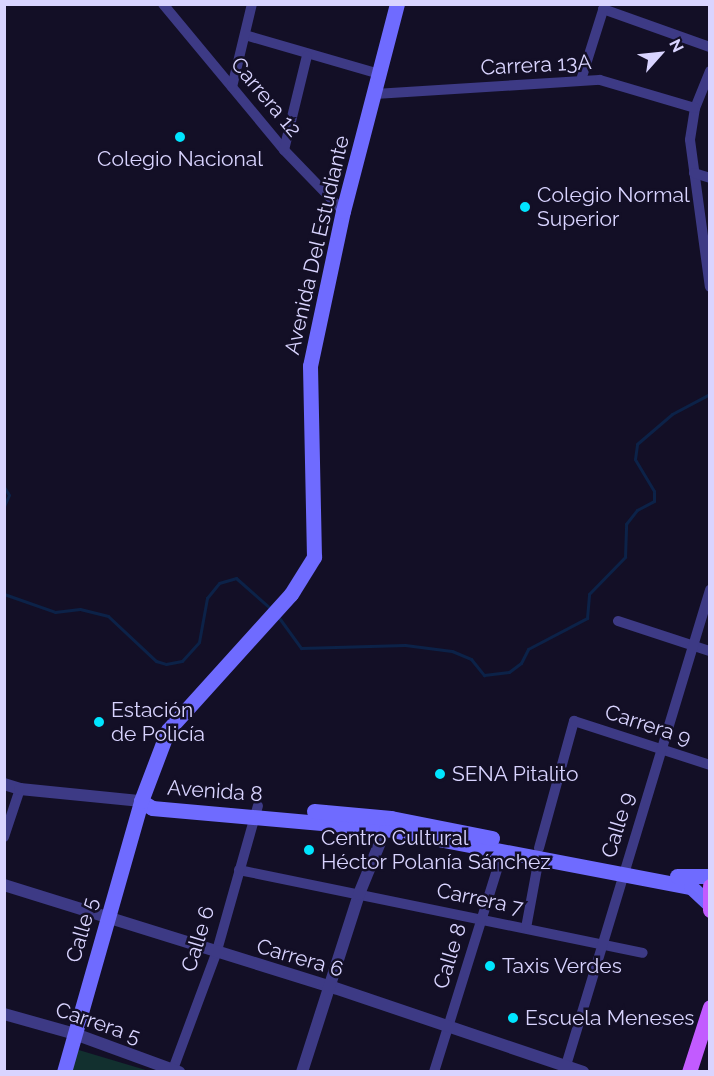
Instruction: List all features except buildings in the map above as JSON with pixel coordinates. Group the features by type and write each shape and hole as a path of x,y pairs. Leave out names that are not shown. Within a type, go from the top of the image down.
{"main road":[{"name":"Avenida Del Estudiante","path":"141,801 168,730 278,608 314,557 310,366 343,212 397,4"},
{"name":"Avenida 8","path":"141,801 153,797 257,811 388,823 539,853 691,887 709,906"},
{"name":"Calle 5","path":"64,1071 141,801"},
{"name":"Avenida 8","path":"388,823 503,851 539,853"},
{"name":"Avenida 8","path":"624,871 692,879 710,876"},
{"path":"709,906 710,886"},
{"path":"689,1071 710,1007"}],"street":[{"name":"Carrera 12","path":"163,4 284,150 343,212"},
{"path":"232,87 252,4"},
{"path":"581,80 604,7 710,46"},
{"path":"245,35 307,56 379,74"},
{"path":"284,150 307,56"},
{"path":"710,71 695,108 690,140 707,242 710,287"},
{"name":"Carrera 13A","path":"375,94 600,80 695,108"},
{"path":"694,173 710,178"},
{"name":"Calle 9","path":"565,1069 710,590"},
{"path":"618,621 710,651"},
{"name":"Carrera 9","path":"539,853 574,721 710,765"},
{"path":"4,784 20,789 141,801"},
{"path":"4,837 20,789"},
{"name":"Calle 6","path":"175,1071 216,954 257,811"},
{"path":"302,1071 359,894 388,823"},
{"name":"Calle 8","path":"434,1071 503,851"},
{"path":"526,928 539,853"},
{"name":"Carrera 7","path":"239,870 643,953"},
{"name":"Carrera 6","path":"4,885 216,954 328,986 565,1069 583,1071"},
{"name":"Carrera 5","path":"4,1014 75,1034 175,1071"}],"green space":[{"path":"72,1048 149,1071 65,1072"}],"waterway":[{"path":"277,615 301,648 405,645 452,651 471,659 484,675 509,672 521,663 528,649 587,618 589,594 625,557 626,524 637,510 654,501 654,491 635,459 637,444 672,414 710,394"},
{"path":"4,487 9,495 4,506"},
{"path":"4,594 55,612 80,609 108,616 156,661 166,664 182,661 199,642 207,598 219,583 236,578 270,608"}],"place":[{"name":"Colegio Nacional","path":"180,137"},
{"name":"Colegio Normal Superior","path":"525,207"},
{"name":"Estación de Policía","path":"99,722"},
{"name":"SENA Pitalito","path":"440,774"},
{"name":"Centro Cultural Héctor Polanía Sánchez","path":"309,850"},
{"name":"Taxis Verdes","path":"490,966"},
{"name":"Escuela Meneses","path":"513,1018"}]}
